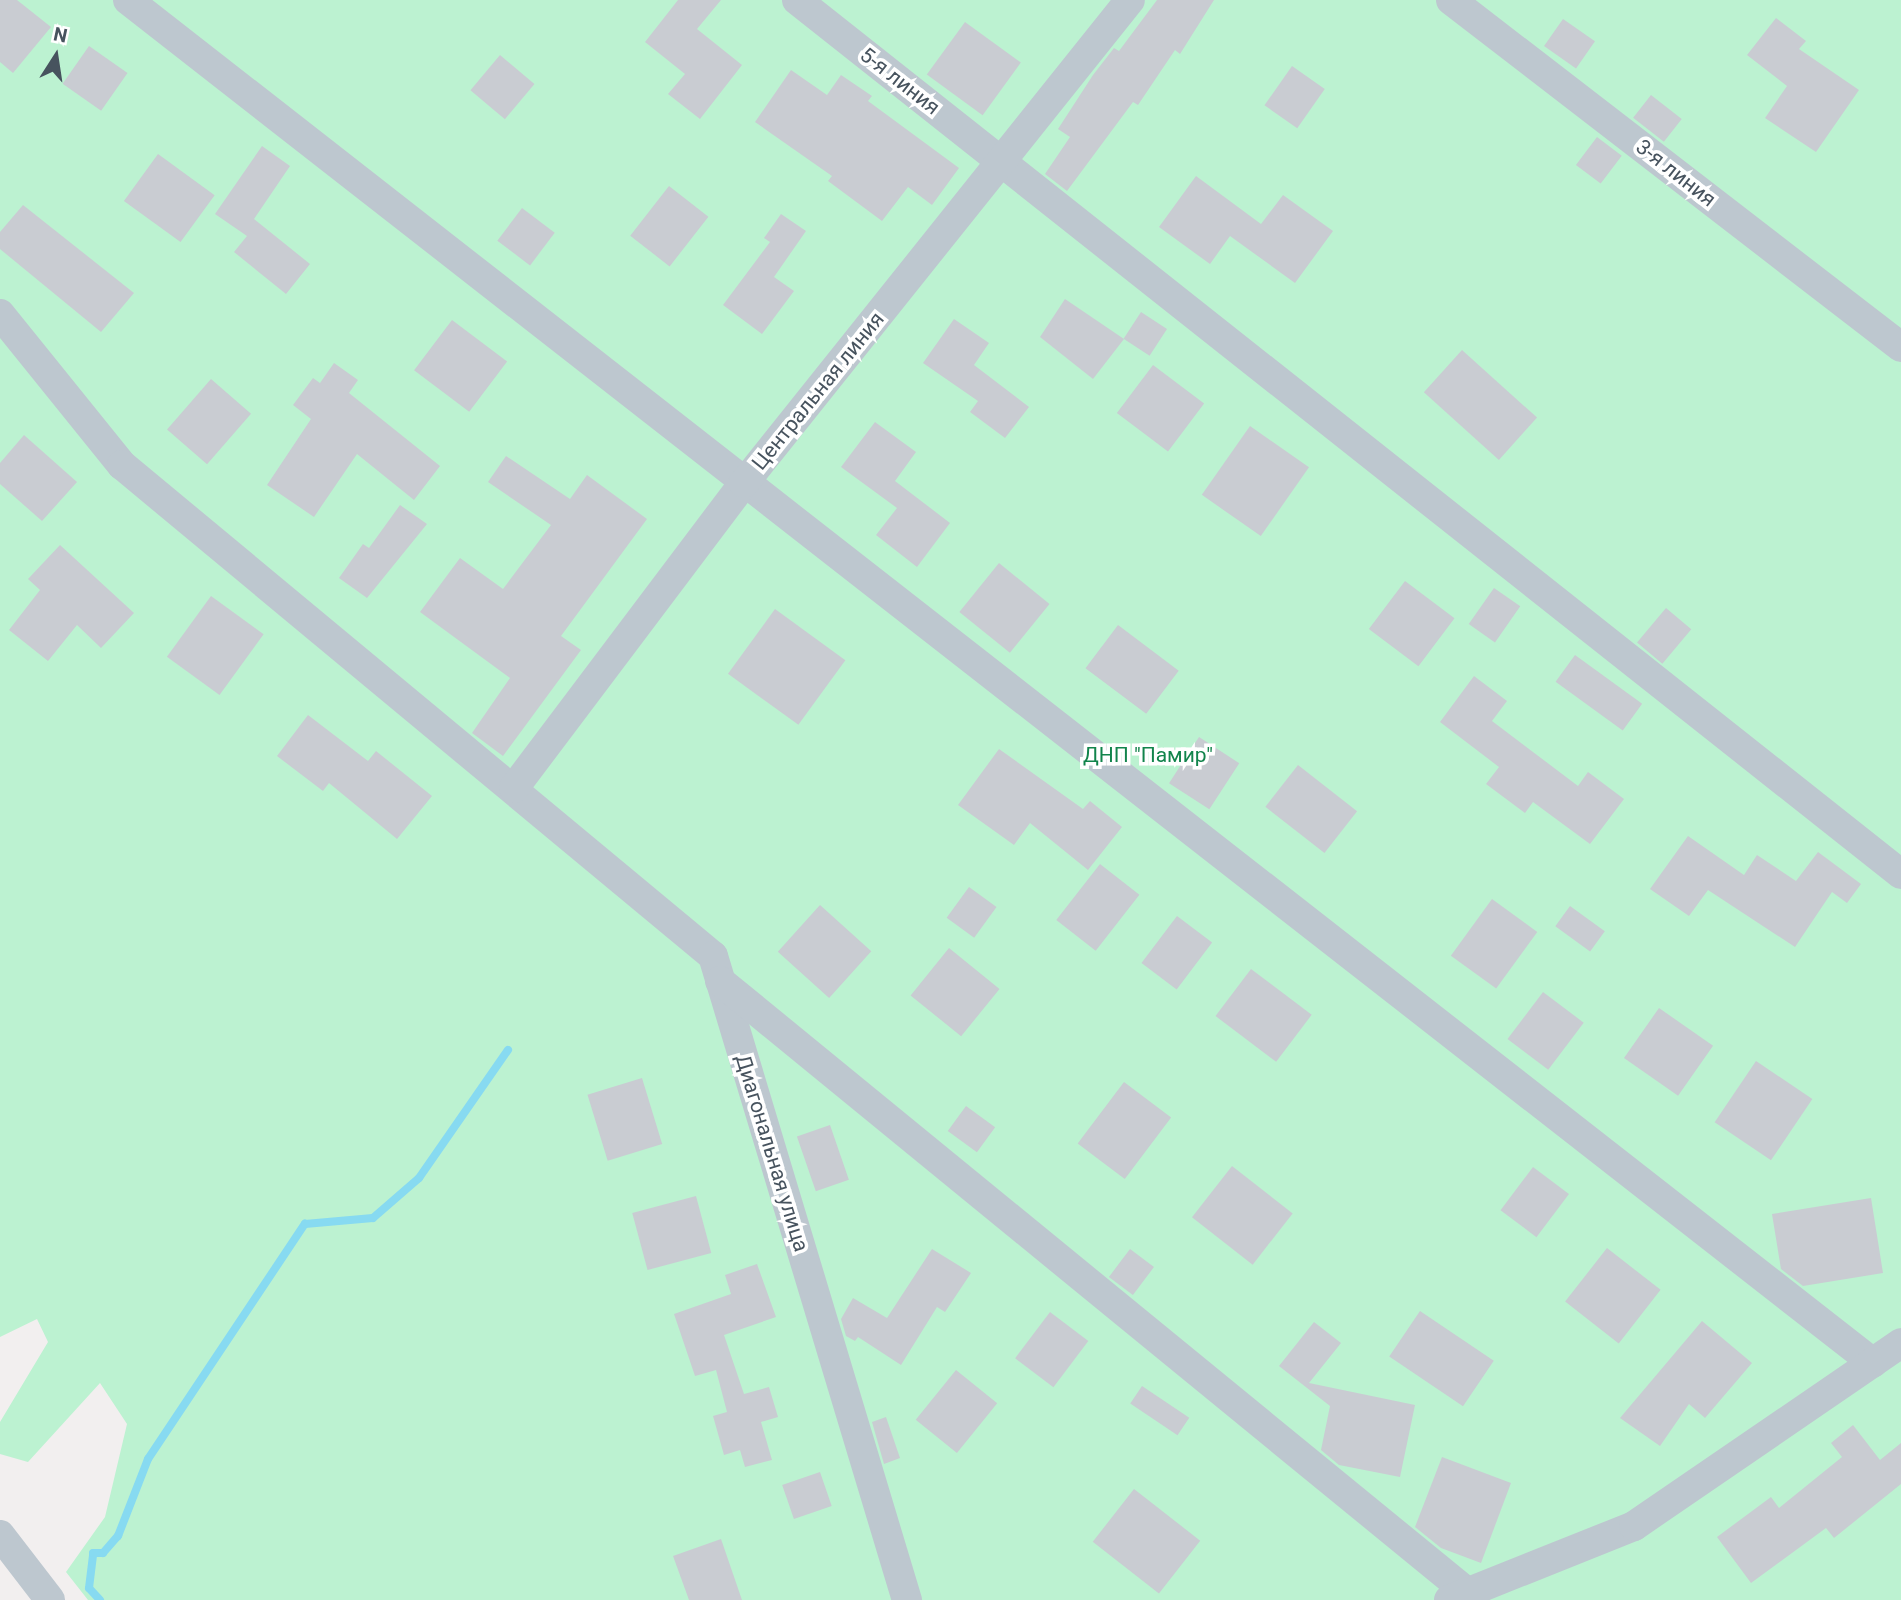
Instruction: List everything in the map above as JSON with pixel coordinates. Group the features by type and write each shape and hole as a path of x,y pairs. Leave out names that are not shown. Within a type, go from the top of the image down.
{"street":[{"path":"128,0 1873,1363"},
{"name":"5-я линия","path":"797,0 1901,874"},
{"name":"Центральная линия","path":"513,788 744,483 1004,163 1130,0"},
{"name":"3-я линия","path":"1451,0 1901,346"},
{"name":"Диагональная улица","path":"0,314 122,465 713,956 907,1600"},
{"path":"720,981 1458,1597 1634,1526 1901,1343"},
{"path":"0,1535 50,1600"}],"green space":[{"name":"ДНП \"Памир\"","path":"0,0 1901,0 1901,1600 88,1600 66,1572 105,1517 127,1424 100,1383 28,1462 0,1454 0,1422 48,1342 37,1319 0,1337"}],"building":[{"path":"0,0 17,0 51,27 13,73 0,62"},
{"path":"678,0 721,0 697,29 742,65 700,119 668,94 685,74 645,42"},
{"path":"1157,0 1214,0 1180,54 1175,50 1138,105 1133,102 1067,191 1045,174 1070,137 1058,129 1093,75 1114,48 1119,51"},
{"path":"1776,18 1806,41 1799,49 1859,90 1816,152 1765,118 1787,86 1747,55"},
{"path":"1563,19 1595,41 1576,68 1544,46"},
{"path":"965,22 1021,63 983,115 927,75"},
{"path":"89,46 128,73 101,111 63,84"},
{"path":"500,55 534,84 505,119 470,90"},
{"path":"1292,66 1325,89 1297,128 1264,105"},
{"path":"791,70 827,95 841,75 872,96 868,101 959,168 932,205 908,187 882,221 828,181 832,176 755,122"},
{"path":"1651,95 1682,119 1664,142 1633,118"},
{"path":"1597,137 1622,156 1601,184 1576,165"},
{"path":"262,146 290,166 254,219 310,264 286,294 234,252 247,236 215,214"},
{"path":"158,154 215,195 181,242 124,201"},
{"path":"1196,176 1261,224 1283,195 1333,231 1295,283 1230,236 1210,264 1159,227"},
{"path":"669,186 708,217 670,266 630,236"},
{"path":"23,205 134,293 101,332 0,249 0,232"},
{"path":"522,208 555,233 530,265 497,241"},
{"path":"781,214 806,231 774,277 794,291 762,334 723,305 770,242 764,238"},
{"path":"1065,299 1124,339 1093,379 1040,337"},
{"path":"1141,312 1167,329 1150,356 1124,339"},
{"path":"954,319 989,343 974,365 1029,407 1005,438 970,412 978,401 923,363"},
{"path":"452,320 507,362 469,412 414,370"},
{"path":"1462,350 1537,418 1499,460 1424,392"},
{"path":"334,363 358,380 349,393 440,466 414,500 357,454 314,517 267,485 311,419 293,405 313,378 320,383"},
{"path":"1153,365 1204,404 1168,451 1117,413"},
{"path":"211,379 251,414 207,464 167,430"},
{"path":"875,422 916,452 895,481 950,523 917,567 876,535 897,508 841,467"},
{"path":"1250,426 1309,467 1261,536 1202,495"},
{"path":"24,435 77,482 42,521 0,484 0,463"},
{"path":"506,456 570,499 587,475 647,519 561,636 581,650 503,756 472,733 510,678 420,612 460,558 503,589 551,525 488,482"},
{"path":"400,505 427,524 367,598 339,578 363,544 369,548"},
{"path":"60,545 134,613 101,648 77,625 48,661 9,630 40,590 28,579"},
{"path":"999,563 1050,604 1010,653 959,612"},
{"path":"1405,581 1455,618 1418,666 1369,629"},
{"path":"1494,588 1520,606 1495,642 1469,624"},
{"path":"211,596 264,634 220,695 167,657"},
{"path":"1666,608 1691,629 1662,664 1637,642"},
{"path":"775,609 845,660 798,725 728,674"},
{"path":"1118,625 1179,671 1146,714 1086,668"},
{"path":"1575,655 1642,704 1623,730 1556,682"},
{"path":"1474,676 1507,701 1492,721 1578,786 1588,772 1624,799 1590,844 1533,802 1525,813 1486,784 1499,767 1440,722"},
{"path":"308,715 368,761 376,751 432,796 397,839 329,783 323,791 277,756"},
{"path":"1199,737 1239,763 1209,809 1169,783"},
{"path":"999,749 1083,809 1090,801 1122,827 1088,870 1030,823 1014,845 958,805"},
{"path":"1298,765 1357,811 1324,853 1265,807"},
{"path":"1688,836 1744,875 1757,855 1796,881 1818,852 1861,884 1847,903 1832,892 1795,947 1708,890 1689,916 1650,889"},
{"path":"1100,864 1139,895 1096,951 1056,920"},
{"path":"969,887 997,907 974,938 947,918"},
{"path":"1492,899 1537,932 1496,989 1451,956"},
{"path":"820,905 871,951 829,998 778,952"},
{"path":"1570,906 1605,931 1590,952 1555,926"},
{"path":"1177,916 1212,942 1177,990 1141,963"},
{"path":"949,948 1000,989 961,1036 911,995"},
{"path":"1251,969 1312,1015 1276,1062 1215,1016"},
{"path":"1543,992 1584,1023 1548,1070 1507,1039"},
{"path":"1659,1008 1713,1046 1678,1096 1624,1058"},
{"path":"1756,1061 1812,1099 1771,1160 1715,1122"},
{"path":"642,1078 662,1144 608,1161 587,1095"},
{"path":"1124,1082 1171,1118 1125,1179 1078,1143"},
{"path":"966,1106 995,1127 977,1152 948,1131"},
{"path":"830,1125 849,1180 816,1191 797,1136"},
{"path":"1232,1166 1293,1213 1253,1265 1192,1217"},
{"path":"1533,1167 1569,1194 1536,1237 1501,1210"},
{"path":"696,1196 711,1253 648,1270 632,1213"},
{"path":"1871,1198 1883,1273 1803,1286 1781,1269 1772,1214"},
{"path":"1607,1248 1661,1290 1619,1343 1565,1302"},
{"path":"932,1249 971,1273 945,1312 937,1307 901,1365 858,1337 855,1341 846,1336 841,1319 853,1298 887,1318"},
{"path":"1130,1249 1154,1267 1133,1295 1109,1277"},
{"path":"757,1264 776,1317 724,1335 744,1394 769,1387 778,1417 761,1422 772,1460 745,1467 740,1450 724,1455 713,1416 727,1412 716,1370 695,1376 674,1314 731,1294 725,1275"},
{"path":"1420,1311 1494,1361 1463,1406 1389,1357"},
{"path":"1050,1312 1088,1341 1053,1387 1015,1358"},
{"path":"1702,1321 1752,1363 1705,1418 1689,1404 1660,1446 1620,1418"},
{"path":"1314,1322 1341,1343 1309,1383 1415,1405 1400,1477 1339,1465 1321,1450 1330,1406 1279,1366"},
{"path":"956,1370 997,1403 957,1453 916,1420"},
{"path":"1142,1386 1189,1418 1178,1435 1130,1403"},
{"path":"886,1417 900,1458 884,1464 872,1422"},
{"path":"1853,1425 1880,1460 1901,1443 1901,1484 1834,1538 1826,1528 1751,1583 1717,1537 1771,1497 1779,1508 1842,1457 1831,1443"},
{"path":"1442,1457 1511,1483 1481,1563 1441,1548 1415,1527"},
{"path":"820,1472 832,1506 794,1519 782,1485"},
{"path":"1134,1489 1200,1541 1159,1594 1093,1542"},
{"path":"721,1539 742,1600 689,1600 673,1556"}],"waterway":[{"path":"100,1600 89,1588 93,1553 103,1553 118,1536 148,1459 305,1224 373,1218 419,1178 508,1050"}]}
